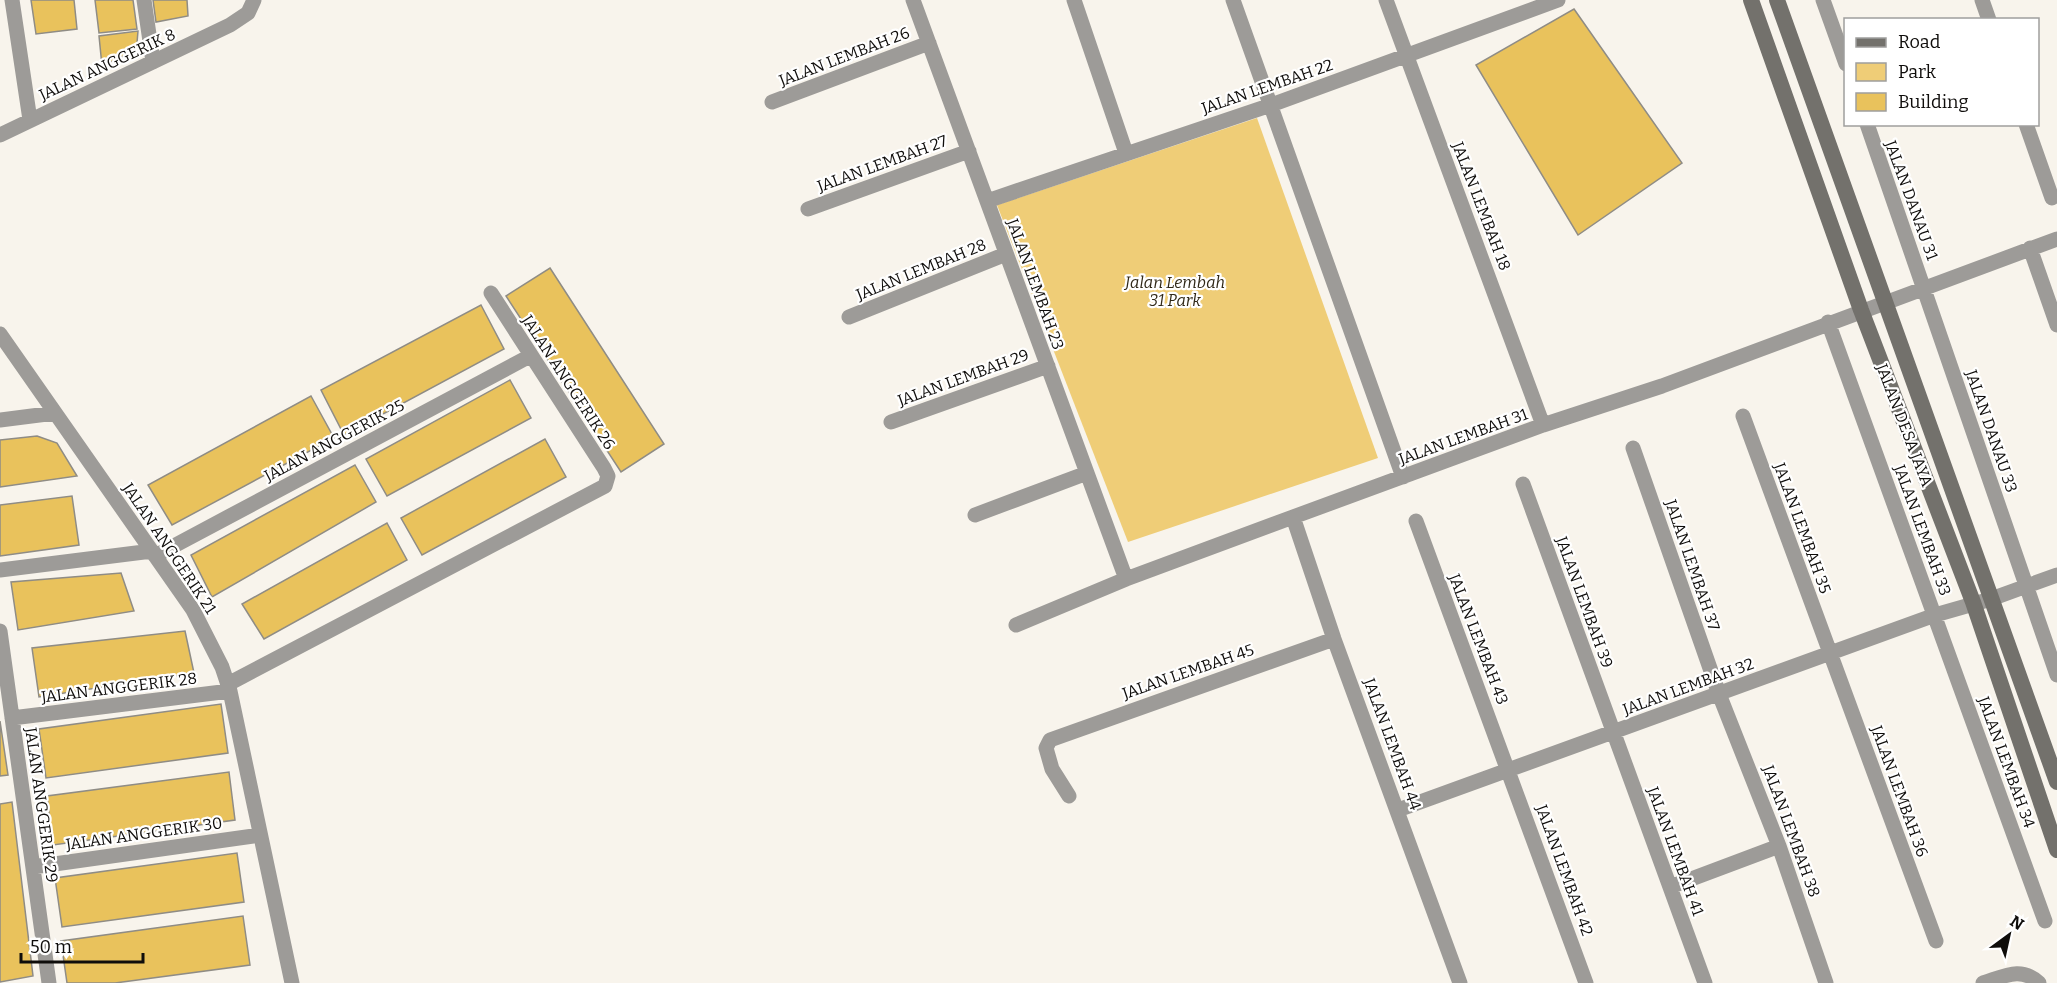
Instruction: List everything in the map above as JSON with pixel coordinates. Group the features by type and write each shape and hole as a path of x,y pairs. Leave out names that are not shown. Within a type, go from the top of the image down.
{"main road":[{"name":"JALAN DESA JAYA","path":"1751,0 1862,310 1973,602 2057,850"},
{"name":"JALAN DESA JAYA","path":"1778,0 2057,782"}],"street":[{"path":"12,0 30,120"},
{"path":"144,0 153,62"},
{"name":"JALAN ANGGERIK 8","path":"0,135 230,26 248,13 254,0"},
{"name":"JALAN LEMBAH 23","path":"913,0 1126,579"},
{"path":"1074,0 1126,153"},
{"path":"1233,0 1403,477"},
{"name":"JALAN LEMBAH 18","path":"1386,0 1543,425"},
{"path":"1823,0 1844,61"},
{"path":"1982,0 1988,18"},
{"name":"JALAN LEMBAH 22","path":"987,201 1271,105 1551,1"},
{"name":"JALAN LEMBAH 26","path":"772,102 929,43"},
{"name":"JALAN DANAU 31","path":"1868,126 1924,286"},
{"path":"2027,126 2052,198"},
{"name":"JALAN LEMBAH 27","path":"808,209 969,151"},
{"name":"JALAN LEMBAH 31","path":"1016,625 1126,579 1543,425 1662,386 1827,322 2057,238"},
{"path":"2030,248 2057,325"},
{"name":"JALAN LEMBAH 28","path":"849,317 1006,254"},
{"name":"JALAN DANAU 33","path":"1924,286 2025,587 2057,675"},
{"name":"JALAN ANGGERIK 26","path":"229,688 600,491 608,476 604,468 491,293"},
{"name":"JALAN LEMBAH 33","path":"1827,322 1935,615"},
{"name":"JALAN ANGGERIK 21","path":"0,334 193,610 222,667 229,688 292,983"},
{"name":"JALAN ANGGERIK 25","path":"153,553 530,356"},
{"name":"JALAN LEMBAH 29","path":"891,422 1047,366"},
{"path":"0,420 55,412"},
{"name":"JALAN LEMBAH 35","path":"1743,416 1830,653"},
{"name":"JALAN LEMBAH 37","path":"1633,448 1719,694"},
{"path":"975,515 1087,473"},
{"name":"JALAN LEMBAH 39","path":"1523,484 1612,732"},
{"name":"JALAN LEMBAH 44","path":"1293,517 1334,639 1460,983"},
{"name":"JALAN LEMBAH 43","path":"1416,521 1510,770"},
{"path":"0,570 153,553"},
{"name":"JALAN LEMBAH 32","path":"1398,810 1935,615 1973,602 1991,599 2057,575"},
{"name":"JALAN LEMBAH 34","path":"1935,615 2045,921"},
{"name":"JALAN ANGGERIK 29","path":"0,631 49,983"},
{"name":"JALAN LEMBAH 45","path":"1069,796 1059,783 1046,753 1047,743 1054,738 1334,639"},
{"name":"JALAN LEMBAH 36","path":"1830,653 1936,941"},
{"name":"JALAN ANGGERIK 28","path":"12,718 229,688"},
{"name":"JALAN LEMBAH 38","path":"1719,694 1779,846 1826,983"},
{"name":"JALAN LEMBAH 41","path":"1612,732 1706,983"},
{"name":"JALAN LEMBAH 42","path":"1510,770 1586,983"},
{"name":"JALAN ANGGERIK 30","path":"33,867 260,834"},
{"path":"1670,886 1779,846"},
{"path":"1983,983 2018,972 2034,979"}],"green space":[{"name":"Jalan Lembah 31 Park","path":"1257,118 1378,458 1128,542 997,205"}],"building":[{"path":"31,0 74,0 77,29 36,34"},
{"path":"95,0 133,0 137,29 99,33"},
{"path":"153,0 187,0 188,16 156,22"},
{"path":"1574,9 1682,163 1578,235 1476,65"},
{"path":"138,31 137,43 128,54 102,66 99,36"},
{"path":"550,268 664,444 621,472 506,296"},
{"path":"481,305 504,349 344,435 321,390"},
{"path":"510,380 531,418 387,496 366,459"},
{"path":"311,396 334,438 172,525 148,485"},
{"path":"37,436 57,443 77,476 0,487 0,440"},
{"path":"545,439 566,477 422,555 401,518"},
{"path":"355,465 376,502 212,597 191,555"},
{"path":"72,496 79,545 0,556 0,505"},
{"path":"387,523 407,560 264,639 242,604"},
{"path":"121,573 134,611 18,630 11,582"},
{"path":"185,631 194,673 39,697 32,648"},
{"path":"221,704 228,753 46,778 39,729"},
{"path":"0,721 8,775 0,776"},
{"path":"229,772 235,820 53,845 47,796"},
{"path":"12,802 33,976 0,982 0,804"},
{"path":"237,853 244,902 62,927 55,878"},
{"path":"243,916 250,965 115,983 67,983 61,941"}]}
